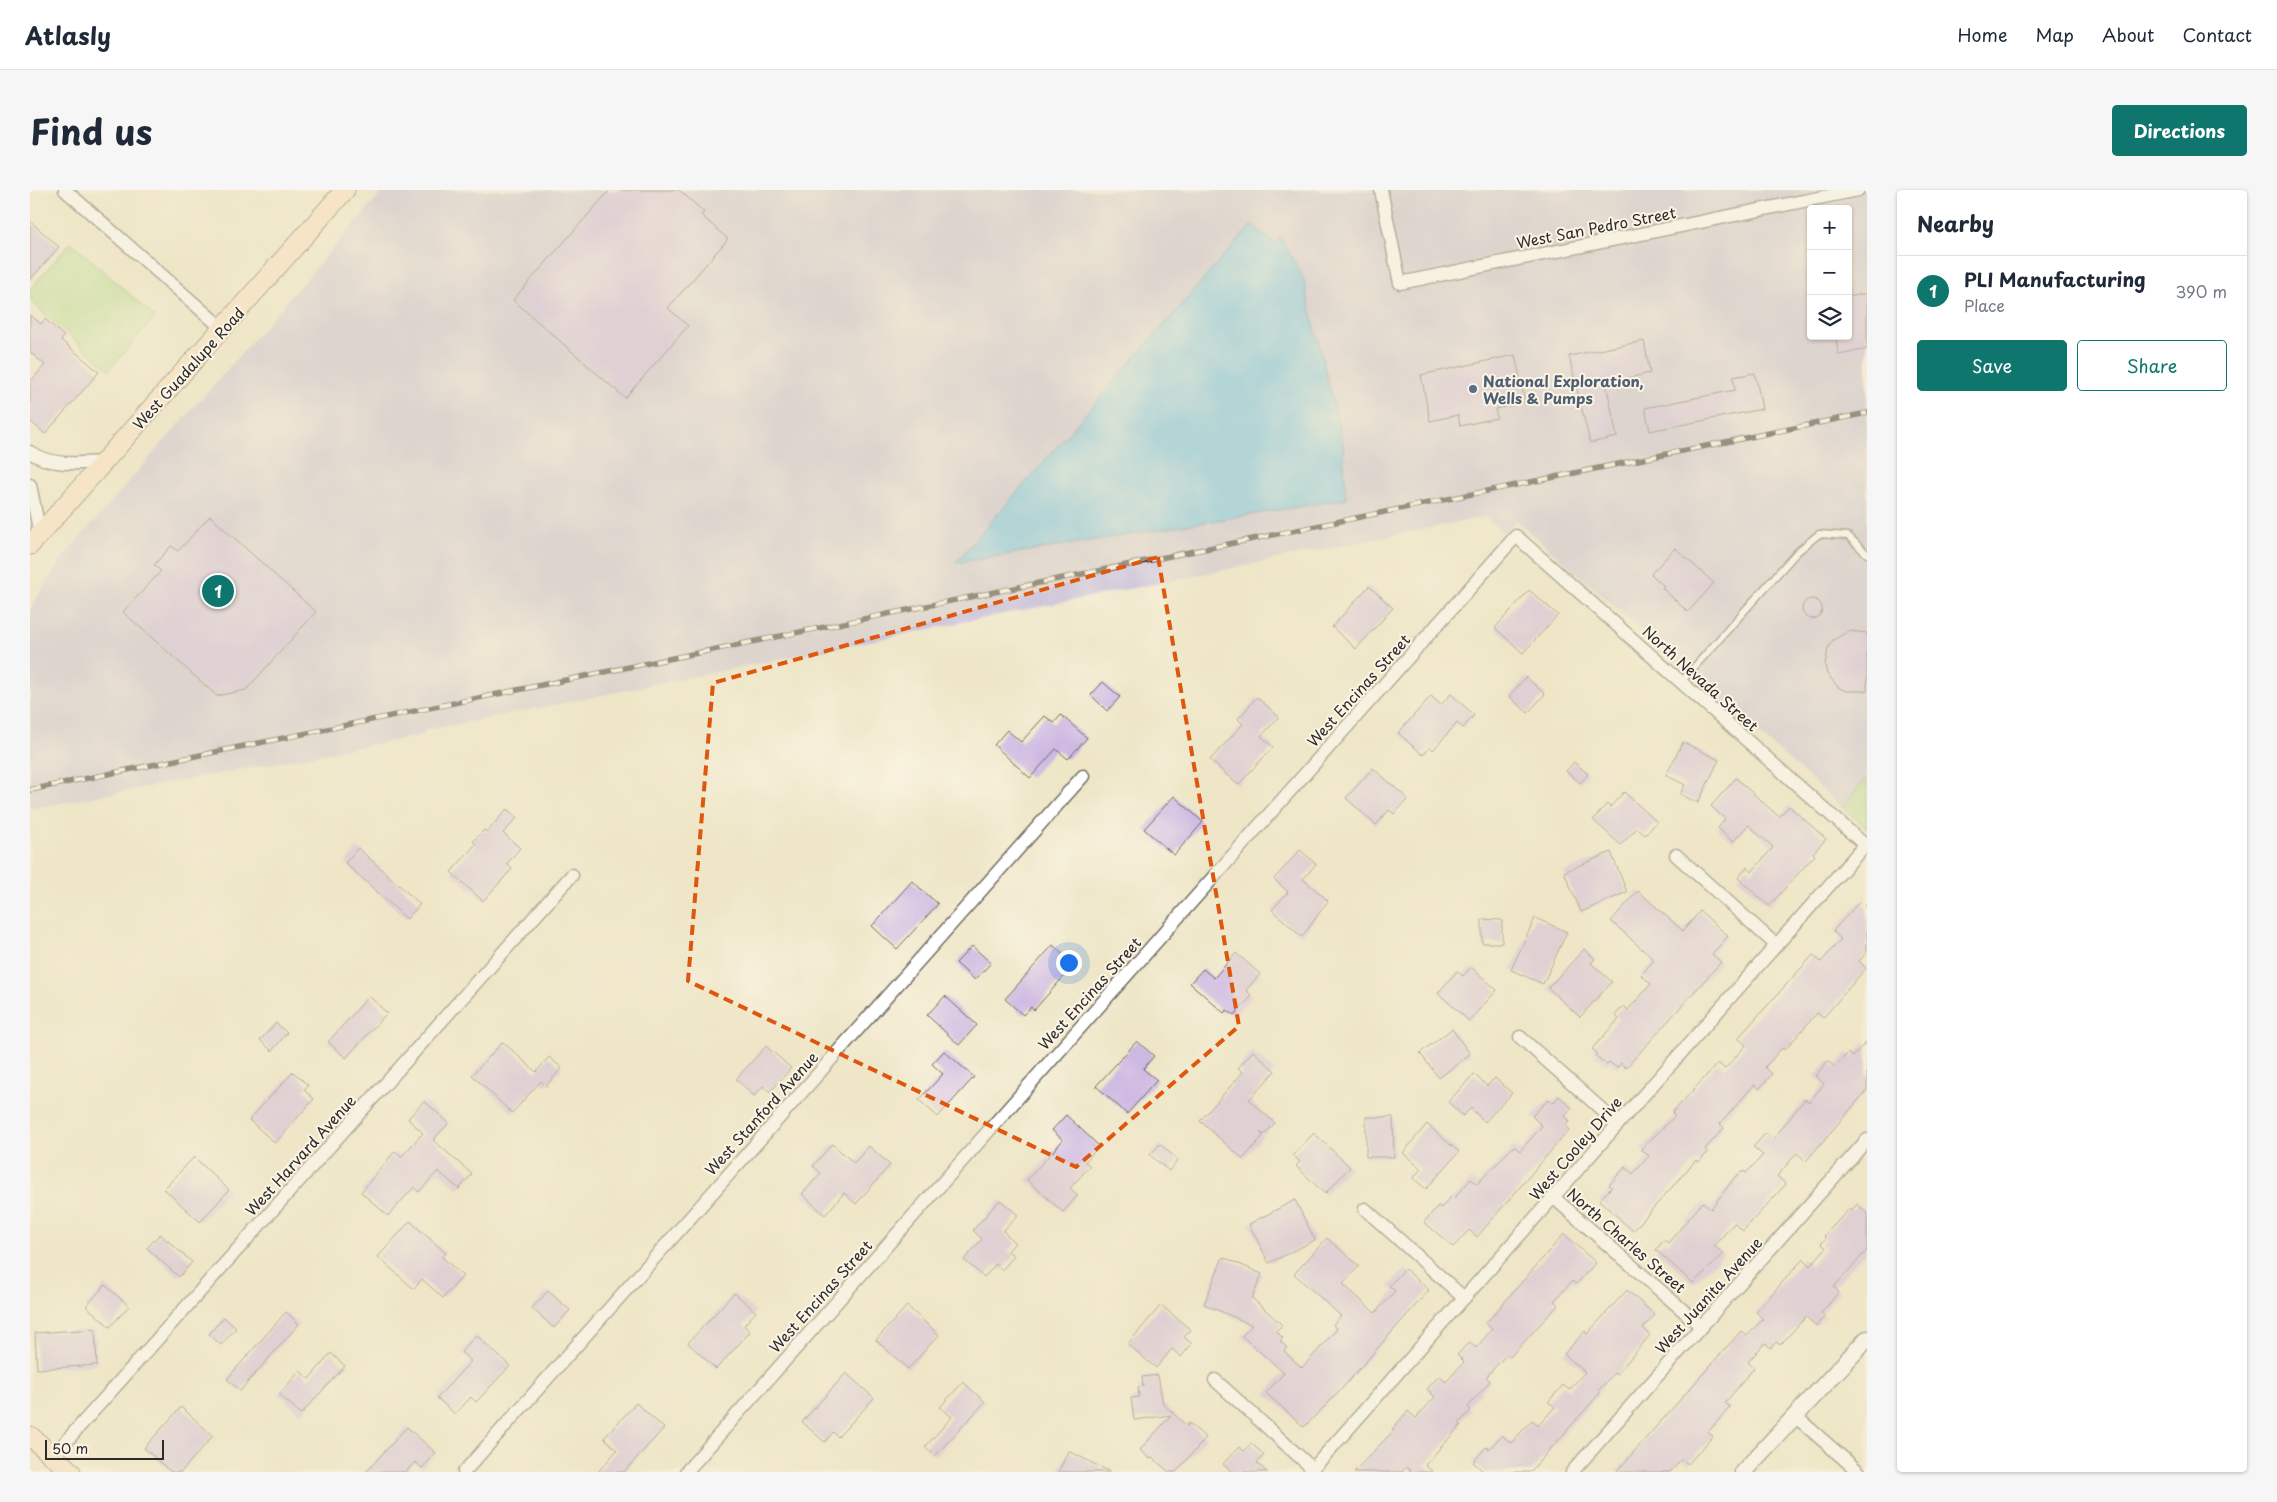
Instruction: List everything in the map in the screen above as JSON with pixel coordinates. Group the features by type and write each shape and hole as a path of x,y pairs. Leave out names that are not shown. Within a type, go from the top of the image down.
{"main road":[{"name":"West Guadalupe Road","path":"35,539 345,190"},
{"path":"30,1436 71,1472"}],"street":[{"path":"65,190 223,329"},
{"name":"West San Pedro Street","path":"1380,190 1400,283 1858,190"},
{"path":"30,452 40,460 53,462 104,462"},
{"path":"30,484 35,539"},
{"name":"North Nevada Street","path":"1516,536 1864,845"},
{"name":"West Encinas Street","path":"686,1472 1516,536"},
{"name":"West Stanford Avenue","path":"464,1472 1083,776"},
{"name":"West Cooley Drive","path":"1312,1470 1864,845"},
{"path":"1676,855 1776,945"},
{"name":"West Harvard Avenue","path":"53,1456 572,875"},
{"path":"1520,1037 1618,1124"},
{"name":"West Juanita Avenue","path":"1572,1472 1864,1148"},
{"name":"North Charles Street","path":"1553,1197 1702,1327"},
{"path":"1364,1209 1464,1298"},
{"path":"1743,1472 1794,1415 1867,1339"},
{"path":"1215,1380 1312,1470"},
{"path":"1794,1415 1859,1472"}],"lane":[{"path":"1681,682 1797,552 1819,534 1848,536 1867,554"}],"highlighted area":[{"path":"1158,557 1239,1026 1076,1167 688,981 713,683"}],"shaded area":[{"path":"384,190 1867,190 1867,778 1842,807 1516,520 1504,534 1485,517 424,731 424,735 30,809 30,609 62,558"}],"green space":[{"path":"71,242 155,317 109,370 30,301 30,289"},
{"path":"1867,778 1867,829 1842,807"}],"water":[{"path":"1252,224 1275,244 1281,238 1303,278 1343,444 1346,499 955,563"}],"building":[{"path":"610,190 679,190 704,212 701,215 728,239 668,308 688,326 625,398 513,300"},
{"path":"30,221 59,247 30,280"},
{"path":"1867,293 1867,349 1839,355 1836,340 1852,340 1852,296"},
{"path":"30,315 41,324 45,319 64,336 61,340 99,372 45,434 30,421 30,382 45,365 30,352"},
{"path":"1644,341 1650,373 1606,383 1617,437 1590,443 1569,356"},
{"name":"National Exploration, Wells & Pumps","path":"1515,355 1525,402 1495,409 1497,418 1460,426 1458,415 1430,421 1421,375"},
{"path":"1755,373 1762,409 1650,431 1645,408 1735,390 1733,377"},
{"path":"210,516 316,612 246,690 217,696 123,612 161,571 154,565 171,546 178,551"},
{"path":"1675,548 1714,583 1688,612 1662,588 1664,586 1651,574"},
{"path":"1369,586 1393,608 1356,649 1332,627"},
{"path":"1529,590 1558,615 1523,653 1495,628"},
{"path":"1812,599 1819,602 1822,609 1819,616 1812,619 1805,616 1802,609 1805,602"},
{"path":"1849,631 1867,633 1867,691 1847,691 1839,688 1827,674 1825,665 1828,648 1833,640"},
{"path":"1526,677 1545,694 1528,713 1509,696"},
{"path":"1103,682 1120,697 1107,711 1091,695"},
{"path":"1451,694 1474,715 1463,728 1457,723 1433,750 1430,747 1423,755 1398,733 1431,696 1441,705"},
{"path":"1257,697 1279,717 1261,736 1273,747 1238,785 1210,760 1243,724 1238,719"},
{"path":"1061,715 1087,738 1068,759 1056,749 1030,778 994,745 1007,730 1021,742 1045,716 1054,723"},
{"path":"1683,742 1719,760 1698,803 1680,794 1685,785 1666,775"},
{"path":"1574,762 1588,774 1580,783 1566,771"},
{"path":"1373,768 1408,799 1394,814 1389,810 1376,825 1346,798"},
{"path":"1736,778 1779,817 1789,806 1826,839 1813,853 1815,855 1769,906 1738,878 1747,867 1752,872 1773,847 1748,825 1733,842 1718,828 1725,819 1711,806"},
{"path":"1624,792 1657,822 1645,835 1637,828 1621,845 1593,820 1607,804 1610,807"},
{"path":"1174,796 1203,822 1174,855 1144,829"},
{"path":"507,809 517,818 503,833 520,848 507,864 512,869 483,901 451,872 476,844 473,841 484,830 487,832"},
{"path":"358,848 420,904 407,919 345,863"},
{"path":"1300,850 1316,864 1303,879 1328,901 1302,937 1272,910 1288,892 1274,879"},
{"path":"1611,852 1627,892 1581,912 1564,872"},
{"path":"912,881 938,904 897,949 872,926"},
{"path":"1638,891 1683,931 1700,911 1728,936 1712,954 1721,962 1626,1068 1621,1063 1617,1068 1609,1062 1606,1065 1595,1055 1597,1053 1592,1049 1619,1019 1615,1015 1624,1006 1628,1010 1651,984 1641,975 1654,960 1611,921"},
{"path":"1860,901 1867,908 1867,952 1859,961 1866,968 1823,1018 1817,1013 1785,1050 1782,1048 1765,1067 1772,1074 1759,1089 1754,1085 1720,1124 1724,1128 1705,1149 1708,1152 1699,1162 1696,1160 1633,1231 1599,1200 1612,1187 1609,1185 1625,1167 1633,1174 1649,1156 1641,1149 1675,1116 1672,1113 1718,1063 1725,1069 1746,1045 1738,1038 1813,955 1821,962 1841,939 1833,931"},
{"path":"1535,918 1567,932 1543,984 1511,970"},
{"path":"1482,919 1502,920 1502,943 1482,943"},
{"path":"1053,945 1074,965 1034,1010 1031,1007 1023,1015 1005,999"},
{"path":"972,946 991,963 975,980 956,963"},
{"path":"1584,949 1595,959 1591,963 1612,982 1580,1017 1548,988"},
{"path":"1236,953 1260,974 1246,990 1252,996 1234,1015 1227,1010 1224,1013 1190,983 1203,969 1214,978"},
{"path":"1471,967 1497,990 1469,1021 1438,993 1457,971 1463,976"},
{"path":"369,996 387,1013 346,1058 328,1042"},
{"path":"945,996 977,1025 959,1045 927,1015"},
{"path":"276,1023 287,1033 272,1051 260,1040"},
{"path":"1452,1029 1470,1054 1439,1078 1420,1053"},
{"path":"1137,1041 1154,1056 1143,1069 1157,1080 1127,1114 1096,1086"},
{"path":"1867,1041 1867,1090 1806,1161 1797,1153 1777,1176 1786,1184 1743,1231 1734,1223 1714,1246 1724,1254 1693,1283 1656,1250 1664,1240 1668,1243 1703,1202 1711,1209 1735,1177 1743,1171 1746,1173 1763,1155 1753,1147 1766,1133 1773,1139 1805,1099 1809,1102 1824,1084 1815,1076 1828,1061 1835,1067 1848,1053 1852,1057"},
{"path":"503,1042 536,1072 549,1057 562,1068 546,1086 541,1081 512,1113 472,1075"},
{"path":"766,1046 791,1068 770,1092 763,1086 754,1096 736,1079"},
{"path":"944,1051 974,1077 938,1117 919,1100 943,1074 932,1064"},
{"path":"1253,1051 1275,1071 1249,1100 1275,1123 1264,1135 1260,1132 1263,1136 1243,1159 1200,1121 1243,1072 1238,1068"},
{"path":"293,1072 308,1085 304,1090 314,1099 275,1143 249,1120"},
{"path":"1474,1074 1487,1086 1495,1078 1512,1093 1485,1122 1471,1108 1463,1116 1448,1102"},
{"path":"1559,1096 1572,1108 1565,1116 1570,1121 1565,1126 1569,1130 1477,1237 1469,1230 1453,1247 1424,1222 1438,1206 1441,1208 1452,1196 1454,1198 1471,1179 1477,1184 1514,1146 1520,1151 1542,1126 1532,1116 1549,1099 1553,1103"},
{"path":"424,1101 449,1123 433,1140 472,1174 459,1189 438,1171 419,1192 414,1187 388,1216 361,1192 395,1151 401,1157 423,1133 408,1119"},
{"path":"1066,1115 1099,1146 1085,1162 1090,1166 1070,1188 1078,1195 1063,1212 1027,1180 1063,1140 1052,1130"},
{"path":"1366,1117 1393,1117 1394,1157 1366,1157"},
{"path":"1427,1124 1459,1152 1426,1189 1413,1178 1421,1169 1403,1153"},
{"path":"1314,1133 1350,1167 1325,1194 1296,1166 1300,1162 1293,1155"},
{"path":"832,1144 854,1163 869,1146 890,1165 856,1204 844,1193 825,1215 802,1194 821,1173 813,1166"},
{"path":"1160,1144 1178,1160 1169,1171 1150,1155"},
{"path":"194,1157 229,1190 200,1222 164,1189"},
{"path":"1000,1200 1018,1215 1003,1231 1015,1243 1008,1251 1014,1256 1002,1270 996,1264 984,1277 964,1260 982,1239 973,1230"},
{"path":"1295,1200 1315,1240 1269,1263 1249,1224"},
{"path":"1857,1204 1867,1213 1867,1250 1834,1287 1839,1292 1821,1313 1825,1316 1816,1326 1806,1317 1780,1345 1776,1342 1771,1348 1765,1343 1748,1362 1754,1368 1725,1403 1730,1407 1708,1432 1713,1436 1688,1464 1682,1459 1670,1472 1616,1472 1741,1331 1747,1336 1763,1319 1756,1312 1803,1259 1810,1266 1826,1248 1821,1243 1826,1238 1824,1236 1850,1208 1852,1210"},
{"path":"410,1221 446,1253 442,1257 463,1276 443,1298 422,1279 414,1289 378,1257"},
{"path":"160,1234 192,1262 179,1277 147,1248"},
{"path":"1564,1234 1596,1263 1576,1284 1572,1281 1554,1301 1558,1305 1510,1357 1507,1354 1486,1377 1490,1381 1468,1407 1471,1410 1459,1423 1461,1425 1425,1465 1433,1472 1412,1472 1406,1467 1402,1472 1354,1472 1394,1430 1392,1429 1408,1411 1416,1418 1435,1397 1427,1389 1439,1376 1446,1382 1464,1362 1457,1355 1469,1342 1476,1348 1492,1329 1486,1323"},
{"path":"1327,1238 1359,1266 1343,1284 1375,1313 1395,1291 1389,1286 1405,1269 1429,1290 1338,1393 1304,1427 1266,1393 1284,1373 1242,1336 1252,1325 1204,1304 1223,1257 1262,1274 1252,1298 1282,1325 1276,1331 1283,1338 1280,1341 1287,1348 1284,1351 1302,1368 1337,1329 1333,1325 1341,1316 1294,1274"},
{"path":"105,1285 129,1306 110,1327 86,1306"},
{"path":"1627,1290 1655,1315 1643,1328 1650,1335 1616,1375 1614,1373 1598,1391 1600,1393 1530,1472 1484,1472 1473,1462 1487,1446 1489,1449 1502,1435 1511,1443 1532,1420 1538,1426 1555,1407 1548,1402 1563,1385 1569,1390 1585,1372 1564,1354 1585,1331 1587,1334"},
{"path":"548,1291 570,1310 554,1328 532,1308"},
{"path":"734,1293 756,1312 744,1325 750,1332 716,1369 688,1343"},
{"path":"1161,1305 1191,1330 1184,1337 1192,1344 1181,1357 1172,1349 1156,1368 1128,1344"},
{"path":"907,1306 939,1335 908,1369 876,1340"},
{"path":"286,1312 299,1324 240,1391 227,1379"},
{"path":"224,1317 236,1328 221,1345 209,1334"},
{"path":"95,1329 97,1365 37,1369 35,1333"},
{"path":"476,1335 510,1366 476,1402 471,1397 455,1414 437,1398 471,1361 461,1352"},
{"path":"331,1353 345,1366 301,1414 279,1394 300,1371 309,1379"},
{"path":"846,1373 874,1398 838,1437 833,1432 825,1442 802,1422"},
{"path":"1158,1375 1163,1404 1187,1426 1189,1423 1206,1438 1176,1472 1169,1472 1152,1457 1150,1459 1140,1450 1171,1415 1134,1420 1131,1398 1139,1397 1138,1387 1143,1386 1142,1377"},
{"path":"963,1382 985,1402 935,1456 925,1447 952,1417 940,1407"},
{"path":"636,1403 664,1428 624,1472 598,1472 617,1450 604,1438"},
{"path":"181,1407 213,1436 181,1472 171,1472 144,1448"},
{"path":"407,1427 436,1453 422,1468 415,1462 406,1472 366,1472"},
{"path":"1251,1443 1264,1455 1257,1463 1267,1472 1232,1472 1223,1464 1239,1447 1244,1451"},
{"path":"1069,1451 1110,1472 1058,1472"}],"railway":[{"path":"30,790 1867,413"}],"place":[{"name":"National Exploration, Wells & Pumps","path":"1473,389"},
{"name":"PLI Manufacturing","path":"218,591"}]}
